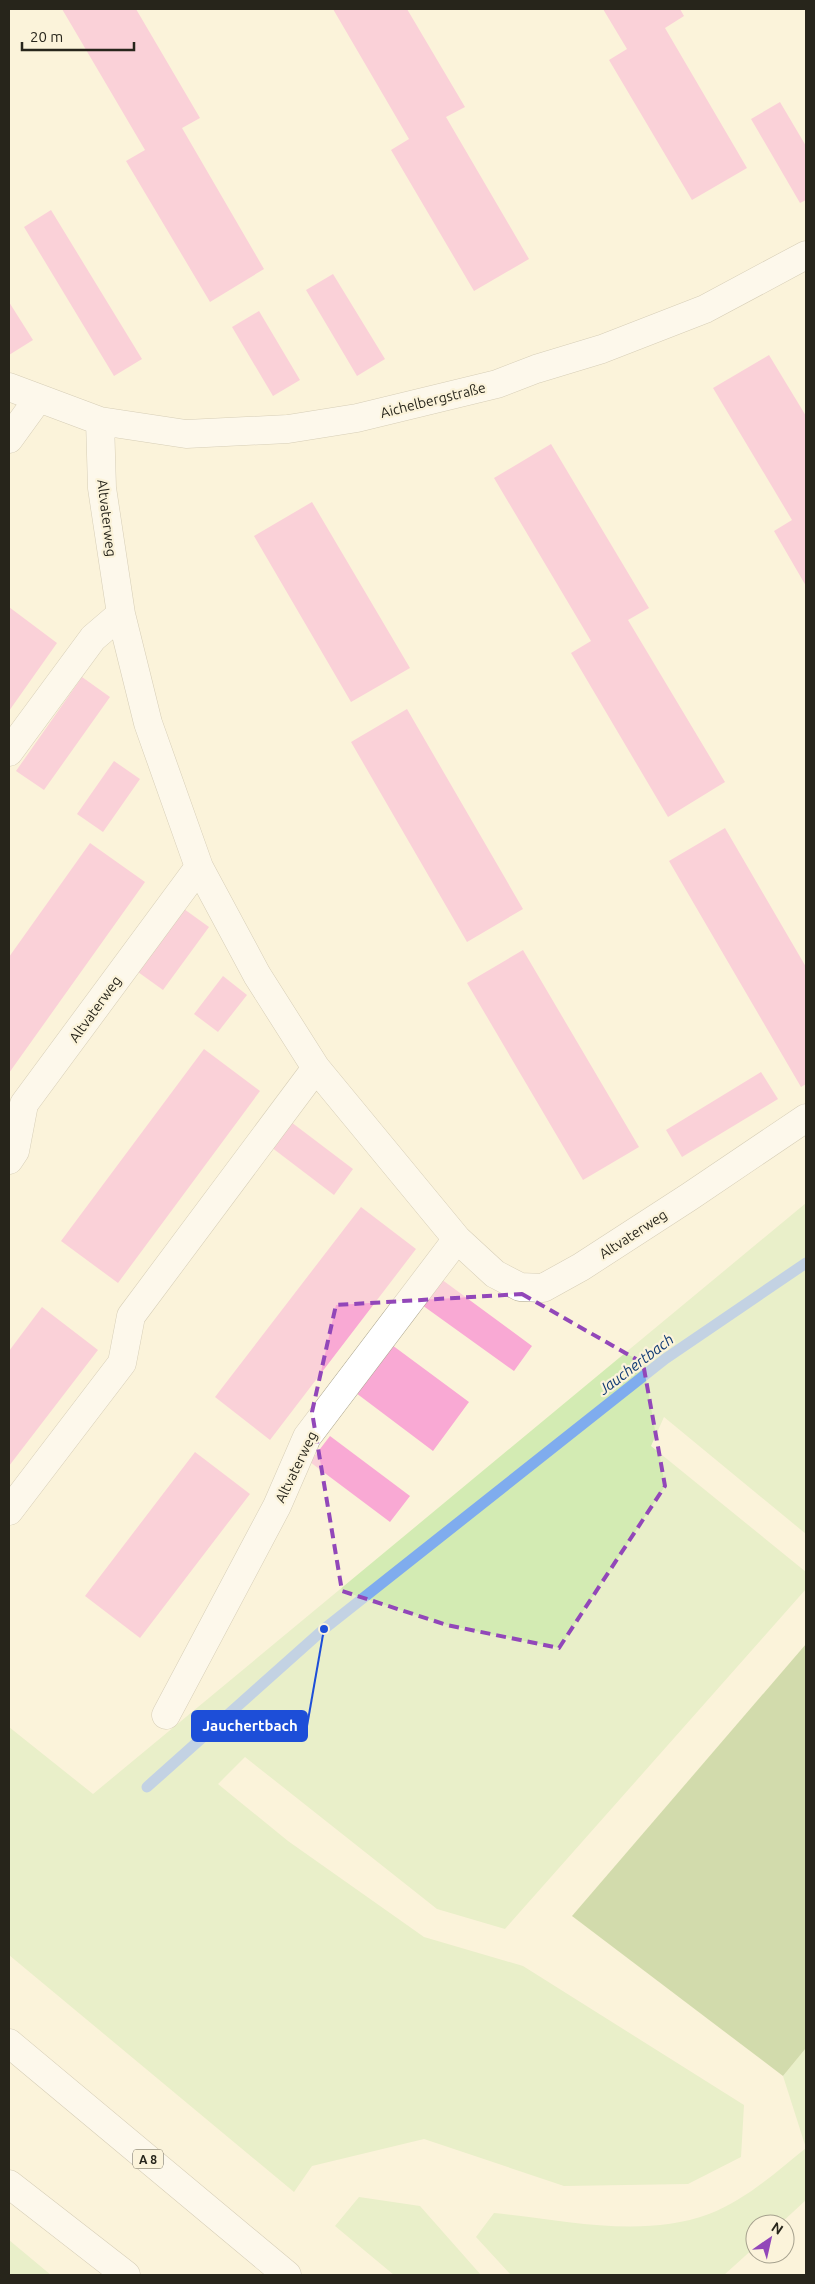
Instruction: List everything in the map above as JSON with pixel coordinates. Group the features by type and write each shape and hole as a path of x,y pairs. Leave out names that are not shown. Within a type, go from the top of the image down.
{"main road":[{"name":"Aichelbergstraße","path":"9,387 100,421 186,434 288,429 357,418 497,384 536,369 602,349 705,309 806,255"},
{"path":"9,439 38,399"},
{"name":"Altvaterweg","path":"100,421 102,488 121,614 148,723 200,867 257,974 316,1068 458,1240 495,1274 520,1287 543,1288 581,1267 681,1203 806,1118"},
{"path":"9,752 93,638 121,614"},
{"name":"Altvaterweg","path":"9,1160 15,1151 24,1104 200,867"},
{"path":"9,1511 122,1363 131,1316 316,1068"},
{"name":"Altvaterweg","path":"166,1715 277,1506 306,1437 458,1240"},
{"name":"A 8","path":"9,2043 287,2275"},
{"path":"9,2184 126,2275"}],"highlighted area":[{"path":"522,1294 643,1363 665,1486 559,1648 447,1625 342,1591 312,1412 336,1305"}],"green space":[{"path":"806,1203 806,1534 664,1417 651,1446 806,1572 806,1589 505,1929 437,1909 245,1757 218,1784 288,1841 424,1937 523,1966 744,2105 741,2157 688,2184 564,2186 424,2139 312,2166 294,2192 9,1955 9,1727 93,1794"},
{"path":"806,1644 806,2048 783,2076 572,1916"},
{"path":"806,2048 806,2148 783,2076"},
{"path":"806,2148 806,2200 791,2214 745,2214 745,2256 724,2275 511,2275 476,2237 494,2213 602,2226 630,2227 683,2221 723,2208 760,2185"},
{"path":"359,2197 420,2206 481,2275 394,2275 335,2226"},
{"path":"9,2240 51,2275 9,2275"}],"building":[{"path":"62,9 136,9 200,118 182,128 264,269 210,302 126,161 145,150"},
{"path":"333,9 407,9 465,107 446,117 529,259 474,291 391,150 409,139"},
{"path":"603,9 680,9 684,16 665,28 747,168 692,200 609,60 627,49"},
{"path":"780,102 806,146 806,200 800,203 751,119"},
{"path":"51,210 142,359 114,376 24,227"},
{"path":"333,274 385,359 357,376 306,290"},
{"path":"9,302 33,340 9,355"},
{"path":"259,311 300,380 273,396 232,327"},
{"path":"769,355 806,416 806,586 774,531 792,520 713,388"},
{"path":"551,444 649,608 628,620 725,782 668,817 571,653 591,641 494,478"},
{"path":"312,502 410,668 351,702 254,536"},
{"path":"9,607 57,643 9,711"},
{"path":"82,677 110,697 44,790 16,771"},
{"path":"407,709 523,909 467,942 351,742"},
{"path":"114,761 140,779 103,832 77,814"},
{"path":"725,828 806,967 806,1084 801,1087 669,861"},
{"path":"90,843 145,882 9,1073 9,957"},
{"path":"184,909 209,927 163,990 138,972"},
{"path":"523,950 639,1147 583,1180 467,983"},
{"path":"223,976 247,995 218,1032 194,1014"},
{"path":"204,1049 260,1091 118,1283 61,1241"},
{"path":"761,1072 778,1099 682,1157 666,1130"},
{"path":"291,1122 353,1169 334,1195 271,1147"},
{"path":"361,1207 416,1249 270,1440 215,1397"},
{"path":"441,1279 532,1346 514,1371 422,1305"},
{"path":"42,1307 98,1350 9,1466 9,1351"},
{"path":"392,1345 469,1402 433,1451 356,1393"},
{"path":"330,1436 410,1496 390,1522 310,1462"},
{"path":"195,1452 250,1494 140,1638 85,1596"}],"waterway":[{"name":"Jauchertbach","path":"147,1787 324,1629 665,1359 806,1263"}],"place":[{"name":"Jauchertbach","path":"324,1629"}]}
